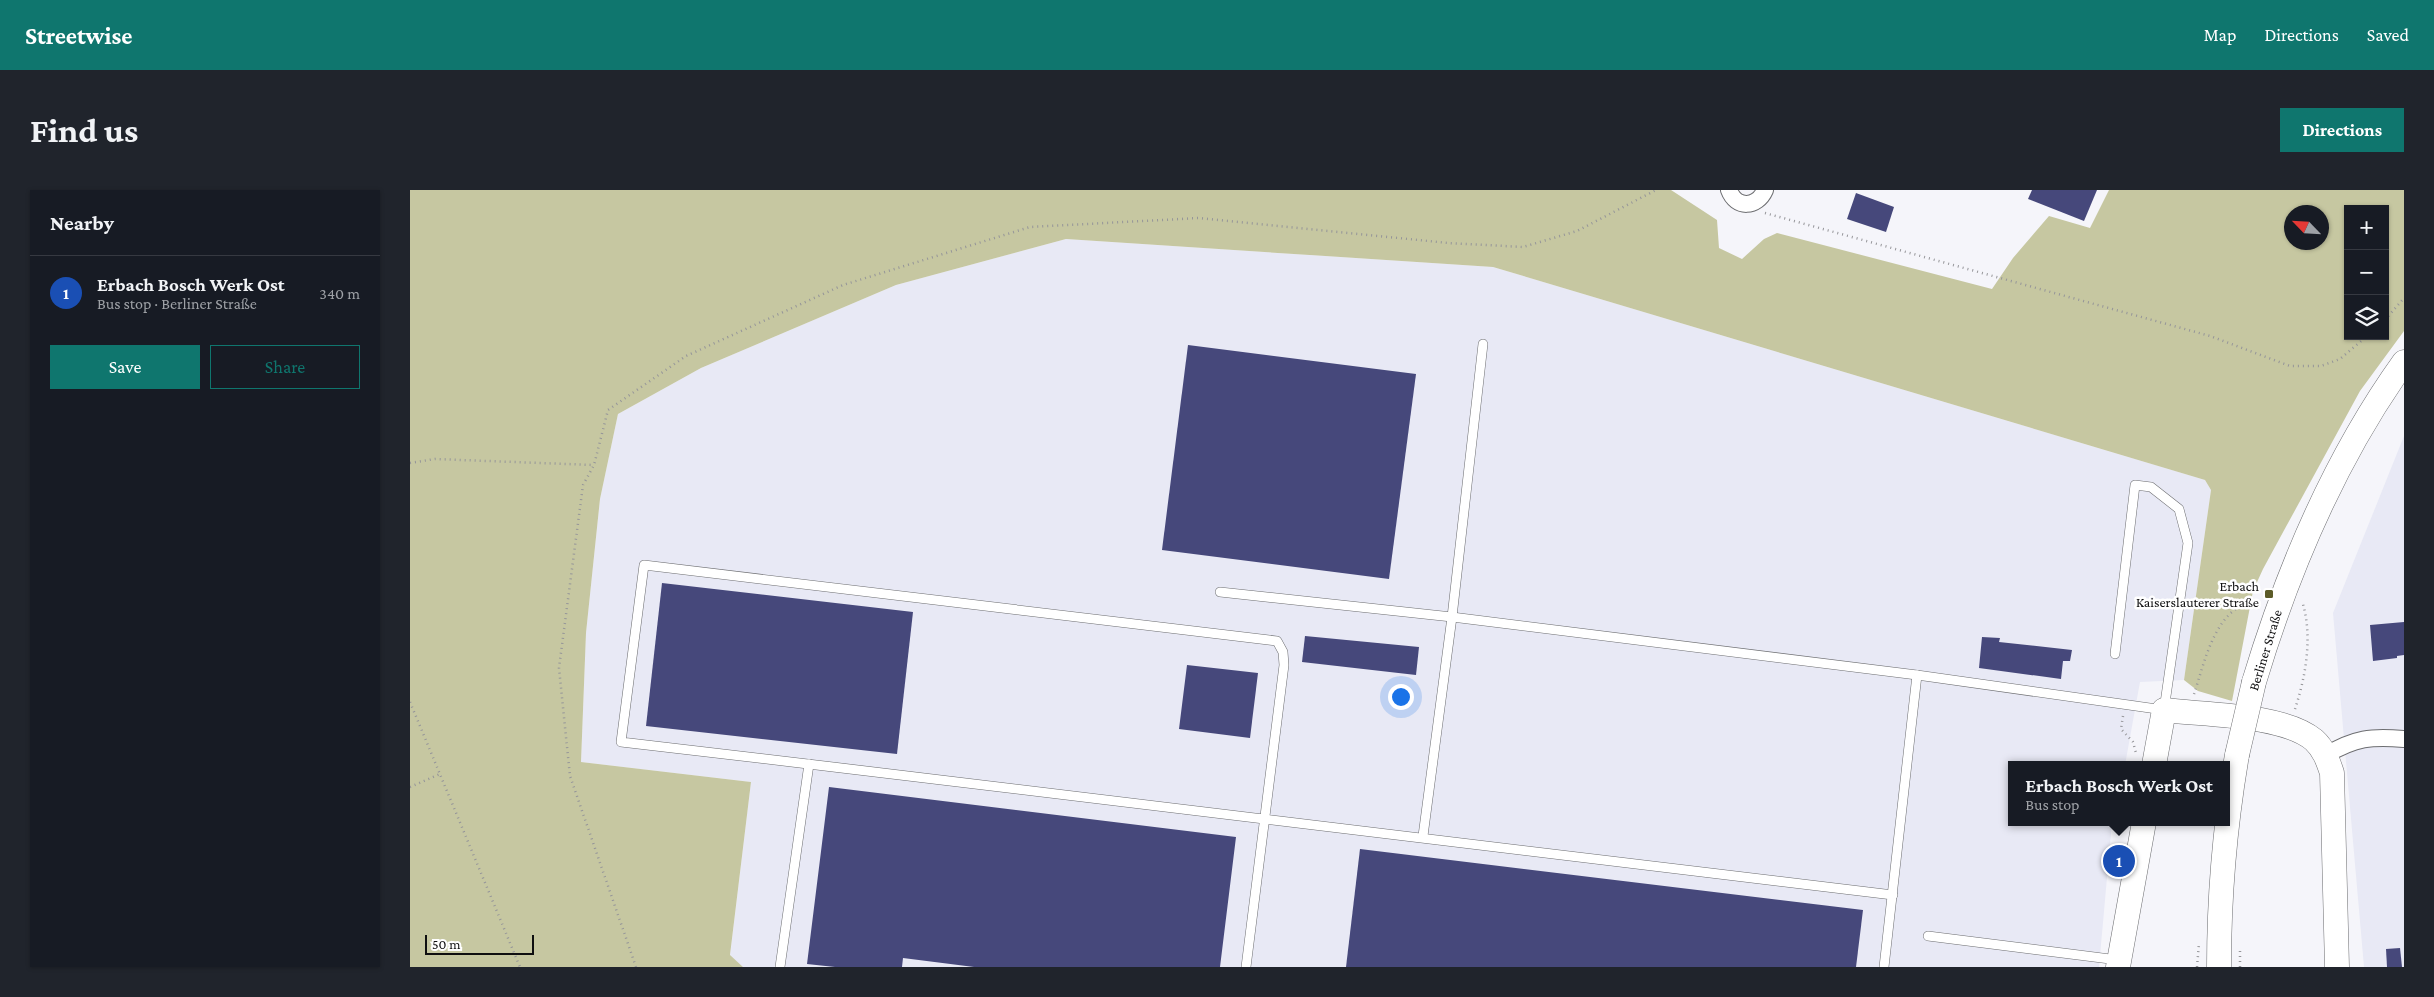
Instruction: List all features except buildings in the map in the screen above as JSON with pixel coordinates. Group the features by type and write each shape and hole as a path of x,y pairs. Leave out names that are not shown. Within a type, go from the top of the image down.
{"street":[{"path":"1728,190 1739,203 1747,205 1760,196"},
{"name":"Berliner Straße","path":"2230,798 2237,755 2254,682 2284,592 2330,487 2365,422 2404,362"},
{"path":"2145,761 2165,704 2282,724 2314,740 2326,755 2332,773 2337,967"},
{"path":"2326,755 2348,742 2361,739 2380,736 2404,739"},
{"path":"2118,964 2143,826"},
{"name":"Berliner Straße","path":"2219,967 2220,884 2226,826"}],"lane":[{"path":"1423,836 1452,617 1483,344"},
{"path":"1220,592 1452,617 1917,674 2125,704 2165,704 2188,543 2179,509 2151,486 2135,485 2116,654"},
{"path":"1246,967 1264,818 1284,665 1283,652 1277,641 644,565 621,742 1264,818 1423,836 1893,894"},
{"path":"1884,967 1917,674"},
{"path":"780,967 809,764"},
{"path":"1928,936 2118,964"}],"path":[{"path":"636,967 570,776 559,668 583,485 594,465 608,410 686,356 843,285 1030,227 1199,218 1448,243 1523,247 1577,231 1656,190"},
{"path":"1760,196 1766,213 2210,336 2290,366 2321,366 2340,359 2362,340"},
{"path":"2389,315 2404,298"},
{"path":"410,462 435,459 594,465"},
{"path":"2294,714 2304,679 2306,657 2307,631 2300,598"},
{"path":"2165,704 2192,700 2212,643 2224,619 2238,608 2254,602 2261,602"},
{"path":"410,702 520,967"},
{"path":"2125,704 2121,728 2133,742 2144,761"},
{"path":"410,786 440,774"}],"shaded area":[{"path":"1066,239 1493,267 2205,480 2211,490 2184,680 2140,682 2126,761 2008,761 2008,826 2112,826 2099,967 743,967 730,956 751,782 581,762 586,633 600,499 618,414 701,368 896,285"},
{"path":"2404,436 2404,967 2364,967 2333,613"}],"green space":[{"path":"410,190 1671,190 1717,220 1719,248 1742,259 1764,239 1777,233 1992,289 2013,258 2049,216 2090,228 2109,190 2404,190 2404,331 2360,391 2263,569 2253,591 2232,701 2198,691 2184,680 2211,490 2205,480 1493,267 1066,239 896,285 701,368 618,414 600,499 586,633 581,762 751,782 730,955 743,967 410,967"}],"place":[{"name":"Erbach Kaiserslauterer Straße","path":"2269,594"},
{"name":"Erbach Bosch Werk Ost","path":"2119,861"}]}
